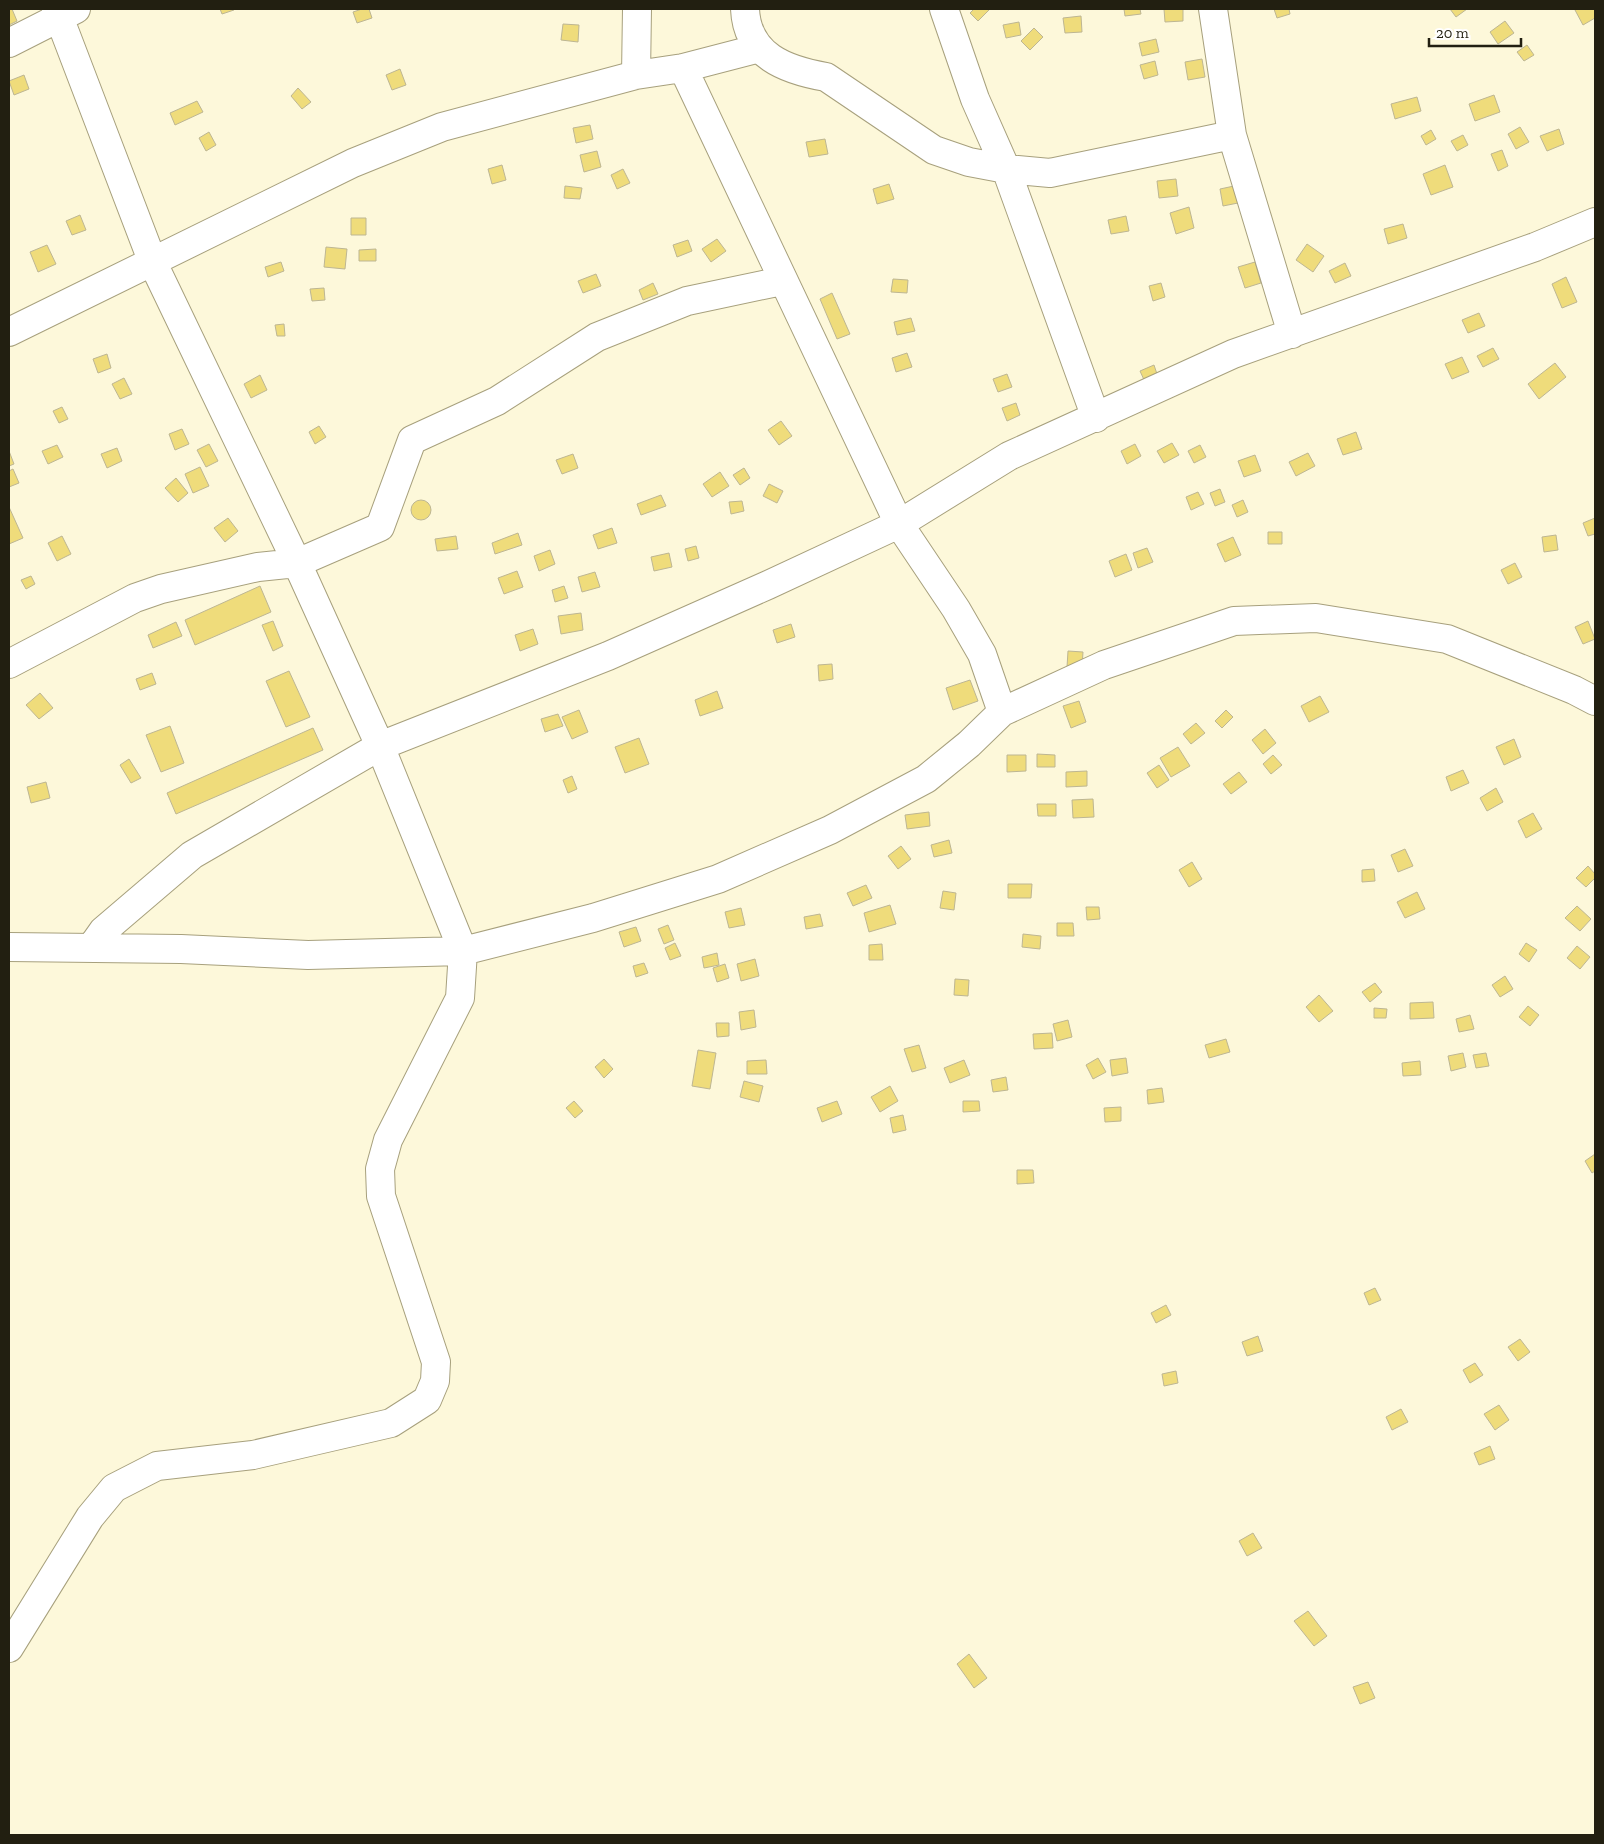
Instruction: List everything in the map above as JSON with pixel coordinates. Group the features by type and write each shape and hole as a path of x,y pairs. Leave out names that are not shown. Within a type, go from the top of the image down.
{"street":[{"path":"636,75 637,9"},
{"path":"745,9 745,22 760,48 777,63 805,73 826,77 934,150 968,162 1050,174 1232,134"},
{"path":"944,9 975,98 1006,168 1096,418"},
{"path":"1213,9 1232,134 1292,334"},
{"path":"9,42 64,12 152,262 297,563 380,746 463,951 460,998 388,1140 380,1170 381,1196 436,1362 435,1381 427,1400 391,1422 253,1455 157,1466 114,1488 90,1517 9,1648"},
{"path":"9,332 353,163 442,127 636,75 683,68 760,48"},
{"path":"683,68 782,281 899,524 956,609 982,654 1002,712"},
{"path":"91,948 103,931 192,855 380,746 608,656 899,524 1009,456 1233,354 1526,250 1595,222"},
{"path":"9,664 135,598 161,589 258,567 297,563 380,527 412,440 497,401 597,337 687,301 782,281"},
{"path":"9,947 181,949 308,955 463,951 593,918 718,879 813,837 926,780 969,744 1002,712 1104,665 1234,621 1316,618 1447,639 1574,690 1595,701"}],"building":[{"path":"9,9 12,9 17,21 9,25"},
{"path":"220,9 233,9 234,10 222,14"},
{"path":"369,9 372,18 357,23 353,12"},
{"path":"974,9 989,10 978,21 970,13"},
{"path":"1124,9 1140,9 1141,14 1125,16"},
{"path":"1164,9 1183,9 1183,21 1165,22"},
{"path":"1274,9 1289,9 1290,14 1277,18"},
{"path":"1450,9 1467,9 1456,17"},
{"path":"1595,9 1595,18 1583,25 1575,10"},
{"path":"1081,16 1082,32 1065,33 1063,18"},
{"path":"1505,21 1514,33 1498,44 1490,32"},
{"path":"1019,22 1021,35 1006,38 1003,25"},
{"path":"563,24 579,25 578,42 561,40"},
{"path":"1034,28 1043,37 1030,50 1021,41"},
{"path":"1156,39 1159,52 1142,56 1139,43"},
{"path":"1527,45 1534,55 1524,61 1517,52"},
{"path":"1202,59 1205,77 1188,80 1185,62"},
{"path":"1155,61 1158,75 1144,79 1140,65"},
{"path":"400,69 406,85 392,90 386,75"},
{"path":"24,75 29,89 14,95 9,81"},
{"path":"298,88 311,102 302,109 291,96"},
{"path":"1494,95 1500,112 1475,121 1469,104"},
{"path":"1417,97 1421,111 1395,119 1391,104"},
{"path":"197,101 203,112 175,125 170,113"},
{"path":"590,125 593,139 576,143 573,128"},
{"path":"1520,127 1529,142 1516,149 1508,134"},
{"path":"1559,129 1564,144 1547,151 1540,136"},
{"path":"1431,130 1436,139 1426,145 1421,136"},
{"path":"209,132 216,145 206,151 199,138"},
{"path":"1463,135 1468,145 1457,151 1451,141"},
{"path":"825,139 828,154 809,157 806,142"},
{"path":"1502,150 1508,166 1498,171 1491,154"},
{"path":"597,151 601,167 584,172 580,155"},
{"path":"502,165 506,180 492,184 488,169"},
{"path":"1445,165 1453,187 1431,195 1423,174"},
{"path":"623,169 630,183 617,189 611,175"},
{"path":"1176,179 1178,196 1159,198 1157,181"},
{"path":"889,184 894,199 877,204 873,189"},
{"path":"565,186 582,188 580,199 564,198"},
{"path":"1234,186 1238,203 1223,206 1220,189"},
{"path":"1189,207 1194,228 1176,234 1170,213"},
{"path":"80,215 86,230 72,235 66,221"},
{"path":"1126,216 1129,231 1111,234 1108,220"},
{"path":"351,218 366,218 366,235 351,235"},
{"path":"1403,224 1407,238 1388,244 1384,229"},
{"path":"717,239 726,251 711,262 702,249"},
{"path":"688,240 692,251 677,257 673,245"},
{"path":"1307,244 1324,256 1313,272 1296,260"},
{"path":"47,245 56,264 38,272 30,252"},
{"path":"326,247 347,249 345,269 324,267"},
{"path":"376,249 376,261 359,261 359,250"},
{"path":"281,262 284,271 268,277 265,267"},
{"path":"1255,262 1261,283 1245,288 1238,267"},
{"path":"1345,263 1351,276 1335,283 1329,271"},
{"path":"596,274 601,286 583,293 578,281"},
{"path":"1566,277 1577,302 1562,308 1552,284"},
{"path":"893,279 908,280 907,293 891,292"},
{"path":"653,283 658,294 643,300 639,290"},
{"path":"1161,283 1165,297 1153,301 1149,286"},
{"path":"324,288 325,300 312,301 310,289"},
{"path":"832,293 850,334 837,339 820,299"},
{"path":"1479,313 1485,326 1468,333 1462,320"},
{"path":"911,318 915,331 897,335 894,322"},
{"path":"284,324 285,336 277,336 275,325"},
{"path":"1493,348 1499,359 1483,367 1477,356"},
{"path":"907,353 912,367 896,372 892,358"},
{"path":"107,354 111,368 98,373 93,359"},
{"path":"1462,357 1469,372 1452,379 1445,364"},
{"path":"1555,363 1566,377 1539,399 1528,384"},
{"path":"1154,365 1158,377 1145,382 1140,371"},
{"path":"1007,374 1012,387 998,392 993,379"},
{"path":"260,375 267,390 251,398 244,384"},
{"path":"124,378 132,394 120,399 112,384"},
{"path":"1016,403 1020,415 1007,421 1002,408"},
{"path":"62,407 68,419 59,423 53,411"},
{"path":"781,421 792,436 779,445 768,430"},
{"path":"319,426 326,437 315,444 309,432"},
{"path":"182,429 189,444 175,450 169,434"},
{"path":"1356,432 1362,449 1343,455 1337,439"},
{"path":"1172,443 1179,455 1164,463 1157,451"},
{"path":"209,444 218,461 206,467 197,450"},
{"path":"1135,444 1141,456 1127,464 1121,451"},
{"path":"57,445 63,457 48,464 42,451"},
{"path":"1200,445 1206,457 1194,463 1188,451"},
{"path":"117,448 122,461 107,468 101,454"},
{"path":"9,451 14,464 9,466"},
{"path":"1308,453 1315,466 1296,476 1289,462"},
{"path":"573,454 578,468 562,474 556,460"},
{"path":"1255,455 1261,471 1244,477 1238,461"},
{"path":"200,467 209,486 193,493 185,474"},
{"path":"744,468 750,478 740,485 733,475"},
{"path":"13,469 19,483 9,487 9,471"},
{"path":"720,472 729,486 712,497 703,484"},
{"path":"176,478 188,493 178,502 165,488"},
{"path":"769,484 783,491 777,503 763,496"},
{"path":"1220,489 1225,502 1215,506 1210,493"},
{"path":"1198,492 1204,504 1191,510 1186,497"},
{"path":"661,495 666,506 641,515 637,504"},
{"path":"421,500 428,503 431,510 428,517 421,520 414,517 411,510 414,503"},
{"path":"1243,500 1248,512 1237,517 1232,505"},
{"path":"742,501 744,511 731,514 729,502"},
{"path":"9,507 23,538 9,544"},
{"path":"228,518 238,531 225,542 214,528"},
{"path":"1595,518 1595,534 1588,536 1583,523"},
{"path":"612,528 617,543 598,549 593,535"},
{"path":"1268,532 1282,532 1282,544 1268,544"},
{"path":"518,533 522,545 495,554 492,543"},
{"path":"1556,535 1558,550 1544,552 1542,537"},
{"path":"62,536 71,554 57,561 48,543"},
{"path":"456,536 458,549 437,551 435,539"},
{"path":"1233,537 1241,555 1225,562 1217,544"},
{"path":"696,546 699,558 688,561 685,549"},
{"path":"1147,548 1153,562 1138,568 1133,553"},
{"path":"550,550 555,564 539,571 534,556"},
{"path":"669,553 672,567 654,571 651,557"},
{"path":"1126,554 1132,570 1115,577 1109,561"},
{"path":"1515,563 1522,577 1508,584 1501,570"},
{"path":"517,571 523,587 504,594 498,578"},
{"path":"595,572 600,587 582,592 578,577"},
{"path":"31,576 35,584 26,589 21,580"},
{"path":"260,586 271,612 195,645 185,620"},
{"path":"564,586 568,598 555,602 552,590"},
{"path":"581,613 583,630 561,634 558,616"},
{"path":"273,621 283,646 273,651 262,625"},
{"path":"1588,621 1595,639 1583,644 1575,627"},
{"path":"176,622 182,636 153,648 148,635"},
{"path":"791,624 795,637 777,643 773,630"},
{"path":"533,629 538,644 520,651 515,635"},
{"path":"1068,651 1083,652 1082,667 1067,667"},
{"path":"832,664 833,679 819,681 818,665"},
{"path":"289,671 310,717 286,727 266,681"},
{"path":"152,673 156,684 140,690 136,679"},
{"path":"970,680 978,701 953,710 946,688"},
{"path":"717,691 723,708 700,716 695,700"},
{"path":"40,693 53,708 39,719 26,705"},
{"path":"1320,696 1329,712 1309,722 1301,706"},
{"path":"1079,701 1086,722 1071,728 1063,706"},
{"path":"579,710 588,732 572,739 562,717"},
{"path":"1226,710 1233,717 1222,728 1215,721"},
{"path":"558,714 563,726 545,732 541,719"},
{"path":"1196,723 1205,733 1191,744 1183,734"},
{"path":"170,726 184,763 161,772 146,735"},
{"path":"313,728 323,750 176,814 167,793"},
{"path":"1265,729 1276,743 1263,754 1252,740"},
{"path":"639,738 649,764 625,773 615,747"},
{"path":"1514,739 1521,757 1504,765 1496,747"},
{"path":"1178,747 1190,766 1171,777 1160,758"},
{"path":"1037,754 1055,755 1055,767 1037,767"},
{"path":"1007,755 1026,755 1026,771 1007,772"},
{"path":"1273,755 1282,765 1271,774 1263,764"},
{"path":"129,759 141,778 131,783 120,765"},
{"path":"1159,765 1169,780 1157,788 1147,773"},
{"path":"1463,770 1469,783 1451,791 1446,777"},
{"path":"1087,771 1087,786 1066,787 1066,772"},
{"path":"1239,772 1247,782 1231,794 1223,784"},
{"path":"572,776 577,789 568,793 563,780"},
{"path":"46,782 50,798 31,803 27,787"},
{"path":"1496,788 1503,802 1487,811 1480,798"},
{"path":"1093,799 1094,817 1073,818 1072,800"},
{"path":"1037,804 1056,804 1056,816 1038,816"},
{"path":"929,812 930,826 907,829 905,815"},
{"path":"1533,813 1542,829 1526,838 1518,821"},
{"path":"949,840 952,853 934,857 931,845"},
{"path":"901,846 911,859 898,869 888,856"},
{"path":"1405,849 1413,866 1398,872 1391,855"},
{"path":"1192,862 1202,879 1189,887 1179,870"},
{"path":"1588,866 1595,874 1595,878 1586,887 1576,878"},
{"path":"1374,869 1375,881 1362,882 1362,870"},
{"path":"1008,884 1032,884 1031,898 1008,898"},
{"path":"866,885 872,898 853,906 847,893"},
{"path":"943,891 956,893 954,910 940,908"},
{"path":"1417,892 1425,909 1405,918 1397,902"},
{"path":"890,905 896,924 869,932 864,913"},
{"path":"1577,906 1591,919 1580,931 1565,918"},
{"path":"1086,907 1099,907 1100,919 1087,920"},
{"path":"741,908 745,925 729,928 725,912"},
{"path":"820,914 823,926 806,929 804,917"},
{"path":"1057,923 1073,923 1074,936 1057,936"},
{"path":"668,925 674,940 664,944 658,929"},
{"path":"636,927 641,941 624,947 619,932"},
{"path":"1023,934 1041,936 1040,949 1022,947"},
{"path":"675,943 681,956 670,960 665,948"},
{"path":"1526,943 1537,950 1529,962 1519,954"},
{"path":"882,944 883,960 869,960 869,945"},
{"path":"1577,946 1590,957 1580,969 1567,958"},
{"path":"717,953 719,965 704,968 702,957"},
{"path":"755,959 759,976 741,981 737,964"},
{"path":"644,963 648,973 636,977 633,966"},
{"path":"725,964 729,978 717,982 713,968"},
{"path":"1505,976 1513,989 1500,997 1492,985"},
{"path":"955,979 969,980 968,996 954,995"},
{"path":"1375,983 1382,992 1370,1002 1362,992"},
{"path":"1319,995 1333,1011 1319,1022 1306,1007"},
{"path":"1433,1002 1434,1018 1410,1019 1410,1003"},
{"path":"1528,1006 1539,1015 1530,1026 1519,1017"},
{"path":"1374,1008 1387,1009 1386,1018 1374,1018"},
{"path":"754,1010 756,1027 741,1030 739,1012"},
{"path":"1470,1015 1474,1029 1459,1032 1456,1019"},
{"path":"1068,1020 1072,1037 1057,1041 1053,1024"},
{"path":"716,1023 729,1023 729,1036 717,1037"},
{"path":"1052,1033 1053,1048 1034,1049 1033,1034"},
{"path":"1226,1039 1230,1052 1209,1058 1205,1045"},
{"path":"919,1045 926,1068 912,1072 904,1049"},
{"path":"698,1050 716,1053 710,1089 692,1086"},
{"path":"1463,1053 1466,1067 1451,1071 1448,1056"},
{"path":"1486,1053 1489,1066 1476,1068 1473,1055"},
{"path":"1098,1058 1106,1072 1093,1079 1086,1065"},
{"path":"1126,1058 1128,1073 1112,1076 1110,1060"},
{"path":"604,1059 613,1069 604,1078 595,1067"},
{"path":"766,1060 767,1074 747,1074 747,1061"},
{"path":"964,1060 970,1075 950,1083 944,1068"},
{"path":"1420,1061 1421,1075 1403,1076 1402,1063"},
{"path":"1006,1077 1008,1090 993,1092 991,1080"},
{"path":"744,1081 763,1086 759,1102 740,1097"},
{"path":"890,1086 898,1101 880,1112 871,1097"},
{"path":"1162,1088 1164,1102 1148,1104 1147,1090"},
{"path":"574,1101 583,1111 575,1118 566,1108"},
{"path":"837,1101 842,1114 822,1122 817,1108"},
{"path":"963,1101 979,1101 980,1111 963,1112"},
{"path":"1121,1107 1121,1121 1105,1122 1104,1108"},
{"path":"903,1115 906,1130 893,1133 890,1118"},
{"path":"1595,1154 1595,1171 1592,1173 1585,1161"},
{"path":"1017,1170 1033,1170 1034,1183 1017,1184"},
{"path":"1375,1288 1381,1300 1369,1305 1364,1293"},
{"path":"1166,1305 1171,1315 1156,1323 1151,1313"},
{"path":"1258,1336 1263,1351 1247,1356 1242,1342"},
{"path":"1520,1339 1530,1352 1518,1361 1508,1347"},
{"path":"1475,1363 1483,1375 1470,1383 1463,1370"},
{"path":"1176,1371 1178,1383 1164,1386 1162,1374"},
{"path":"1499,1405 1509,1420 1495,1430 1484,1414"},
{"path":"1401,1409 1408,1422 1392,1430 1386,1417"},
{"path":"1490,1446 1495,1459 1479,1465 1474,1453"},
{"path":"1253,1533 1262,1548 1247,1556 1239,1541"},
{"path":"1308,1611 1327,1636 1314,1646 1294,1621"},
{"path":"969,1654 987,1678 974,1688 957,1664"},
{"path":"1368,1682 1375,1698 1360,1704 1353,1687"}]}
